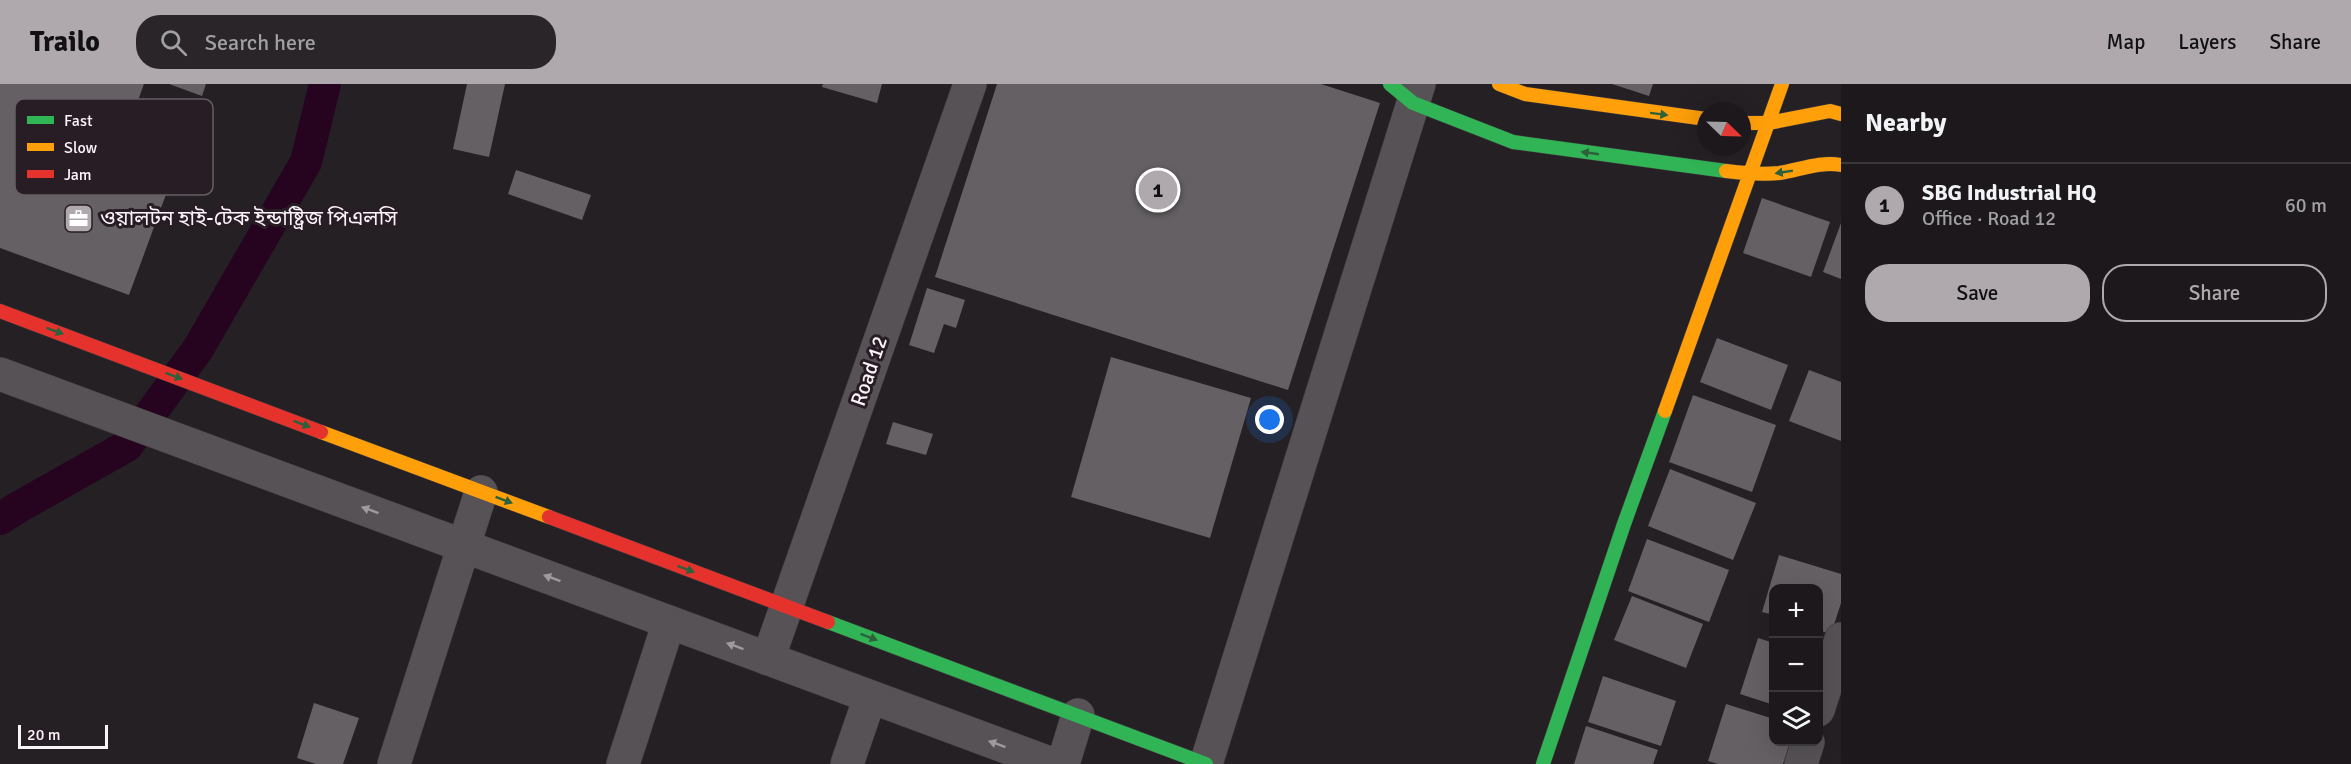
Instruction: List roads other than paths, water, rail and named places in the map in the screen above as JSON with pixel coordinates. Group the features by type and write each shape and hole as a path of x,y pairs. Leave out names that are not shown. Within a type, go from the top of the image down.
{"street":[{"name":"Road 12","path":"768,658 970,84"},
{"path":"1499,84 1525,94 1697,118"},
{"path":"1543,764 1624,524 1782,84"},
{"path":"0,311 1206,764 1408,90 1513,142 1663,164 1751,174 1778,173 1831,163 1841,165"},
{"path":"1751,123 1769,123 1830,111 1841,114"},
{"path":"0,374 1052,764"},
{"path":"394,764 482,492"},
{"path":"623,764 669,622"},
{"path":"1823,695 1841,639"},
{"path":"847,764 870,697"},
{"path":"1063,764 1078,715"},
{"path":"1801,764 1806,746"}],"waterway":[{"path":"0,519 127,446 198,349 306,162 325,84"}],"place":[{"name":"SBG Industrial HQ","path":"1158,190"},
{"name":"ওয়ালটন হাই-টেক ইন্ডাষ্ট্রিজ পিএলসি","path":"79,218"}]}
